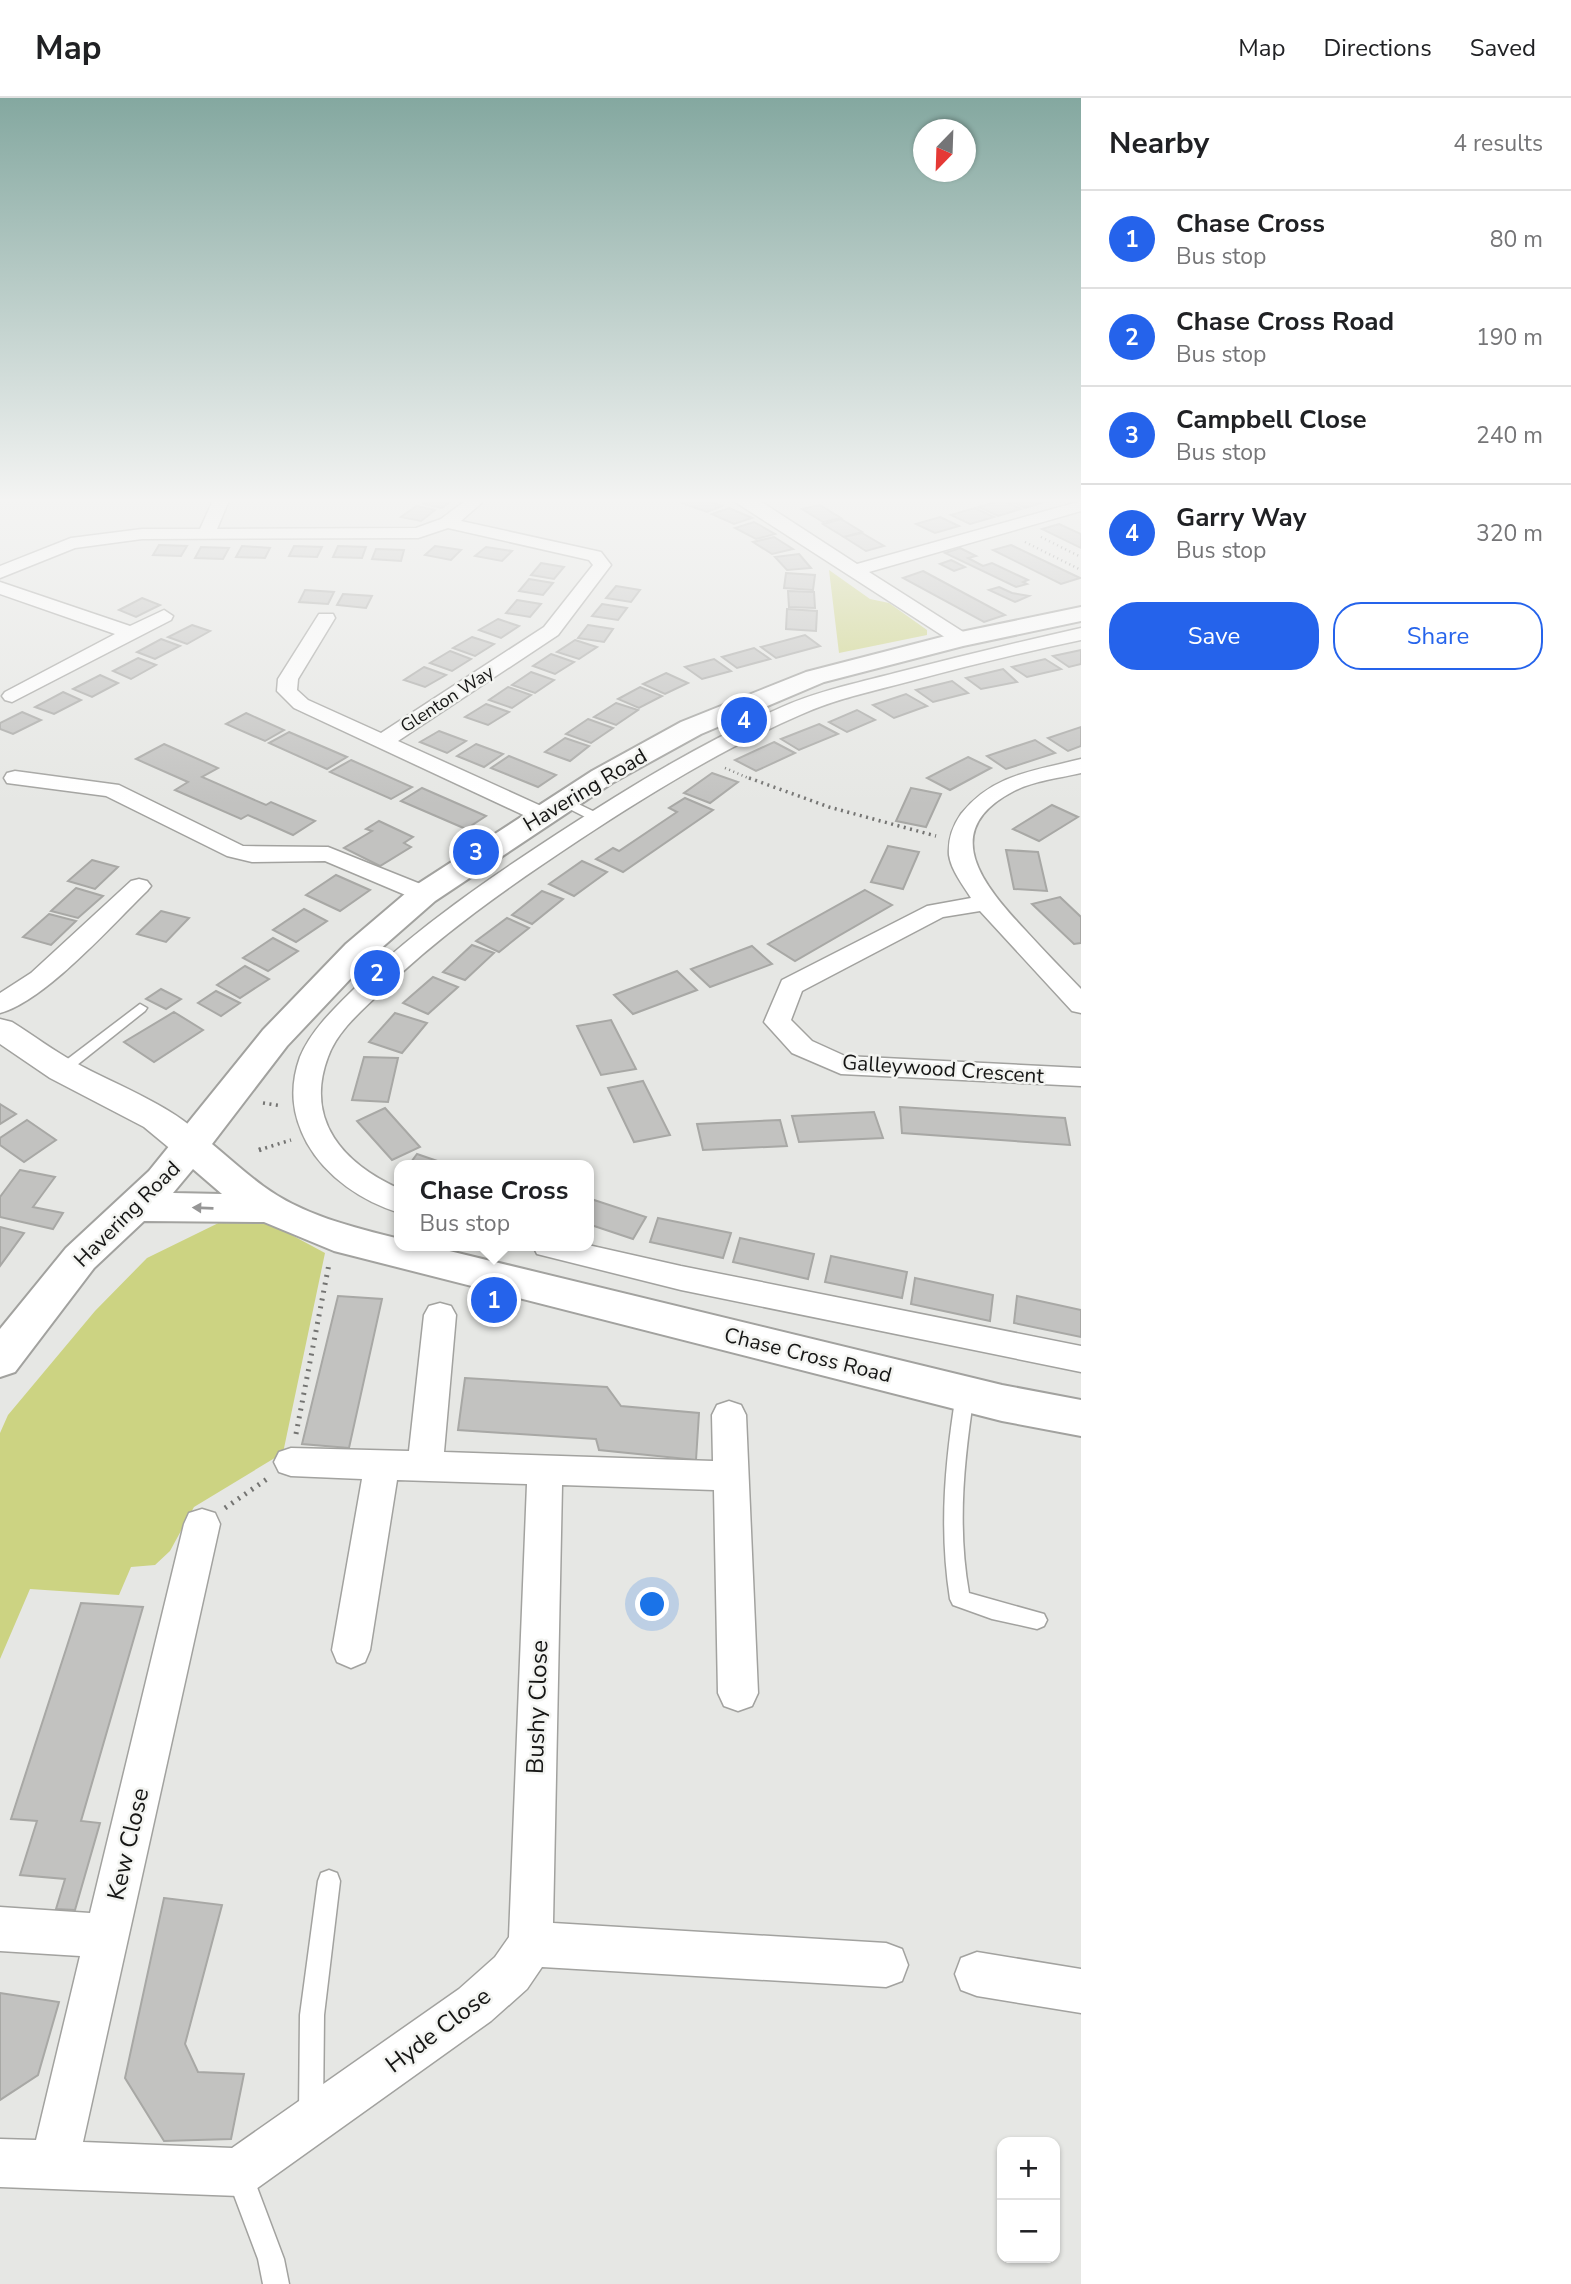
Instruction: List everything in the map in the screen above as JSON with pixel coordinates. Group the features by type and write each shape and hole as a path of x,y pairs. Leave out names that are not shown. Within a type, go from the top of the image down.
{"main road":[{"name":"Havering Road","path":"0,1360 80,1258 163,1181 275,1038 358,951 424,894 602,776 691,728 815,677 961,639 1081,614"},
{"name":"Chase Cross Road","path":"192,1147 251,1197 334,1237 965,1394 1081,1418"},
{"path":"135,1207 271,1208"}],"street":[{"path":"35,600 131,633"},
{"name":"Glenton Way","path":"382,742 551,631 575,600"},
{"path":"901,600 961,639"},
{"path":"12,696 164,617"},
{"path":"326,618 288,679 287,691 302,704 382,742 553,808"},
{"path":"394,1199 359,1183 333,1161 315,1133 306,1105 305,1084 314,1055 335,1024 397,961 486,890 597,818 699,756 794,710 994,653 1081,634"},
{"path":"1081,766 1008,785 984,800 971,814 963,828 961,841 965,869 986,903 1081,1005"},
{"path":"15,778 49,776 142,795 235,851 252,855 328,854 424,894"},
{"path":"0,1005 40,979 139,886"},
{"name":"Galleywood Crescent","path":"986,903 936,911 791,986 777,1022 802,1047 841,1065 1081,1077"},
{"path":"0,1029 62,1070 156,1119 192,1147"},
{"path":"567,1251 635,1269 1001,1340 1081,1359"},
{"path":"425,1466 440,1315"},
{"path":"729,1415 738,1693"},
{"path":"291,1462 731,1476"},
{"path":"351,1650 382,1465"},
{"name":"Bushy Close","path":"531,1944 545,1469"},
{"name":"Kew Close","path":"54,2164 202,1524"},
{"path":"0,1929 107,1936"},
{"path":"531,1944 887,1965"},
{"name":"Hyde Close","path":"239,2172 475,2005 510,1973 531,1944"},
{"path":"977,1973 1081,1991"},
{"path":"2,2170 54,2164 239,2172"}],"lane":[{"path":"553,808 597,818"},
{"path":"62,1070 140,1008"},
{"path":"965,1394 950,1501 954,1573 960,1599 992,1610 1037,1620"},
{"path":"311,2123 312,2015 329,1881"},
{"path":"239,2172 267,2246 276,2284"}],"path":[{"path":"699,756 773,790 853,816 961,841"},
{"path":"202,1524 291,1462 334,1237"}],"green space":[{"path":"833,600 875,600 889,603 927,630 927,635 839,653"},
{"path":"245,1210 325,1253 283,1453 194,1507 170,1551 155,1565 131,1567 119,1595 30,1589 0,1659 0,1433 8,1415 95,1311 147,1258"}],"building":[{"path":"138,600 160,605 136,617 119,610"},
{"path":"300,600 330,600 328,604 299,602"},
{"path":"340,600 370,600 366,608 337,605"},
{"path":"517,600 541,604 530,617 506,613"},
{"path":"789,600 815,600 815,608 789,607"},
{"path":"944,600 977,600 1005,615 984,622"},
{"path":"602,604 627,608 618,620 592,616"},
{"path":"787,609 817,611 816,631 786,629"},
{"path":"498,619 519,626 501,638 479,630"},
{"path":"192,625 210,631 187,644 168,637"},
{"path":"588,625 613,629 604,642 578,638"},
{"path":"805,635 820,646 776,658 761,647"},
{"path":"472,637 494,644 475,656 453,648"},
{"path":"161,639 180,646 155,659 137,652"},
{"path":"575,640 597,647 579,659 557,652"},
{"path":"754,648 770,659 737,668 722,657"},
{"path":"1081,650 1081,664 1069,667 1053,656"},
{"path":"450,651 471,659 452,671 430,663"},
{"path":"551,654 574,662 555,674 533,666"},
{"path":"138,658 156,665 131,679 113,671"},
{"path":"714,659 731,671 702,679 685,667"},
{"path":"1045,659 1061,669 1027,677 1012,667"},
{"path":"424,667 446,675 425,687 404,680"},
{"path":"1003,669 1017,682 981,689 966,678"},
{"path":"531,672 554,680 535,693 512,685"},
{"path":"666,673 688,683 665,694 643,684"},
{"path":"100,675 118,683 92,697 73,689"},
{"path":"952,681 968,693 933,702 916,690"},
{"path":"508,687 531,695 512,708 489,700"},
{"path":"640,687 662,696 639,708 618,699"},
{"path":"63,692 81,700 54,714 35,707"},
{"path":"906,694 927,706 894,718 873,705"},
{"path":"616,703 638,710 616,725 594,717"},
{"path":"486,704 509,712 488,725 465,717"},
{"path":"857,710 875,720 847,732 829,722"},
{"path":"22,712 41,720 13,734 0,729 0,723"},
{"path":"246,713 284,730 265,741 226,724"},
{"path":"588,719 613,728 591,743 566,734"},
{"path":"819,724 838,734 799,750 781,739"},
{"path":"1081,727 1081,746 1068,751 1048,738"},
{"path":"439,731 466,741 447,753 420,742"},
{"path":"289,732 347,757 327,769 269,743"},
{"path":"565,738 589,746 570,761 545,752"},
{"path":"1035,740 1055,753 1006,769 987,756"},
{"path":"774,742 795,753 756,771 735,760"},
{"path":"164,744 218,768 202,777 266,805 271,802 315,821 293,835 248,815 241,819 175,790 188,782 136,759"},
{"path":"476,744 503,754 484,767 457,756"},
{"path":"509,756 556,775 538,787 491,768"},
{"path":"968,757 991,768 950,790 927,778"},
{"path":"351,760 412,787 391,799 330,772"},
{"path":"712,773 738,782 710,803 684,793"},
{"path":"422,788 486,816 466,829 401,801"},
{"path":"911,788 941,794 926,827 896,821"},
{"path":"685,798 713,810 623,872 596,859 613,848 619,851 677,812 669,808"},
{"path":"1052,805 1078,817 1039,841 1013,829"},
{"path":"379,821 413,837 404,843 411,847 380,866 344,848 372,831 366,829"},
{"path":"888,846 919,852 903,889 871,882"},
{"path":"1006,850 1038,852 1047,891 1014,889"},
{"path":"92,860 118,867 95,889 68,881"},
{"path":"582,861 607,872 574,896 549,884"},
{"path":"336,875 370,890 340,911 306,895"},
{"path":"76,888 103,896 78,918 51,911"},
{"path":"865,890 892,905 795,961 768,944"},
{"path":"542,891 563,899 532,924 512,915"},
{"path":"1060,897 1081,917 1081,943 1074,944 1032,904"},
{"path":"304,909 327,921 296,942 273,930"},
{"path":"161,911 189,918 166,942 137,934"},
{"path":"49,914 76,921 51,945 23,937"},
{"path":"507,918 529,928 499,952 476,941"},
{"path":"273,938 298,951 268,971 243,958"},
{"path":"472,945 494,953 465,980 443,972"},
{"path":"752,946 772,964 710,987 691,969"},
{"path":"245,966 269,979 240,998 217,985"},
{"path":"677,971 697,990 633,1014 614,995"},
{"path":"433,977 458,987 428,1014 403,1003"},
{"path":"161,989 181,999 166,1009 146,999"},
{"path":"216,991 240,1003 221,1016 198,1003"},
{"path":"174,1012 203,1030 154,1062 124,1042"},
{"path":"395,1013 427,1023 402,1053 369,1042"},
{"path":"611,1020 636,1069 601,1075 577,1026"},
{"path":"364,1057 398,1058 388,1102 352,1100"},
{"path":"643,1081 670,1135 634,1142 608,1088"},
{"path":"0,1104 16,1114 0,1124"},
{"path":"900,1107 1065,1118 1070,1145 902,1133"},
{"path":"385,1108 420,1147 392,1160 357,1121"},
{"path":"874,1112 883,1138 799,1142 792,1116"},
{"path":"27,1120 56,1140 24,1162 0,1145 0,1138"},
{"path":"780,1120 787,1146 703,1150 697,1124"},
{"path":"417,1154 434,1160 413,1160"},
{"path":"20,1170 55,1177 33,1207 63,1213 53,1229 0,1217 0,1197"},
{"path":"594,1200 646,1217 633,1239 594,1226"},
{"path":"658,1218 731,1233 723,1258 650,1242"},
{"path":"0,1227 24,1233 0,1266"},
{"path":"740,1238 814,1254 808,1279 733,1262"},
{"path":"831,1256 907,1272 902,1298 825,1282"},
{"path":"915,1278 993,1295 990,1321 911,1304"},
{"path":"338,1296 382,1299 349,1448 302,1444"},
{"path":"1017,1296 1081,1310 1081,1337 1014,1323"},
{"path":"465,1378 607,1387 621,1406 699,1413 696,1460 599,1450 596,1439 458,1430"},
{"path":"81,1603 143,1607 81,1821 100,1823 75,1910 56,1909 65,1879 20,1875 37,1821 11,1819"},
{"path":"164,1898 222,1905 185,2044 198,2072 244,2074 231,2139 164,2141 125,2078"},
{"path":"0,1993 59,2002 38,2075 0,2100"}],"place":[{"name":"Garry Way","path":"744,720"},
{"name":"Campbell Close","path":"476,852"},
{"name":"Chase Cross Road","path":"377,973"},
{"name":"Chase Cross","path":"494,1300"}]}
